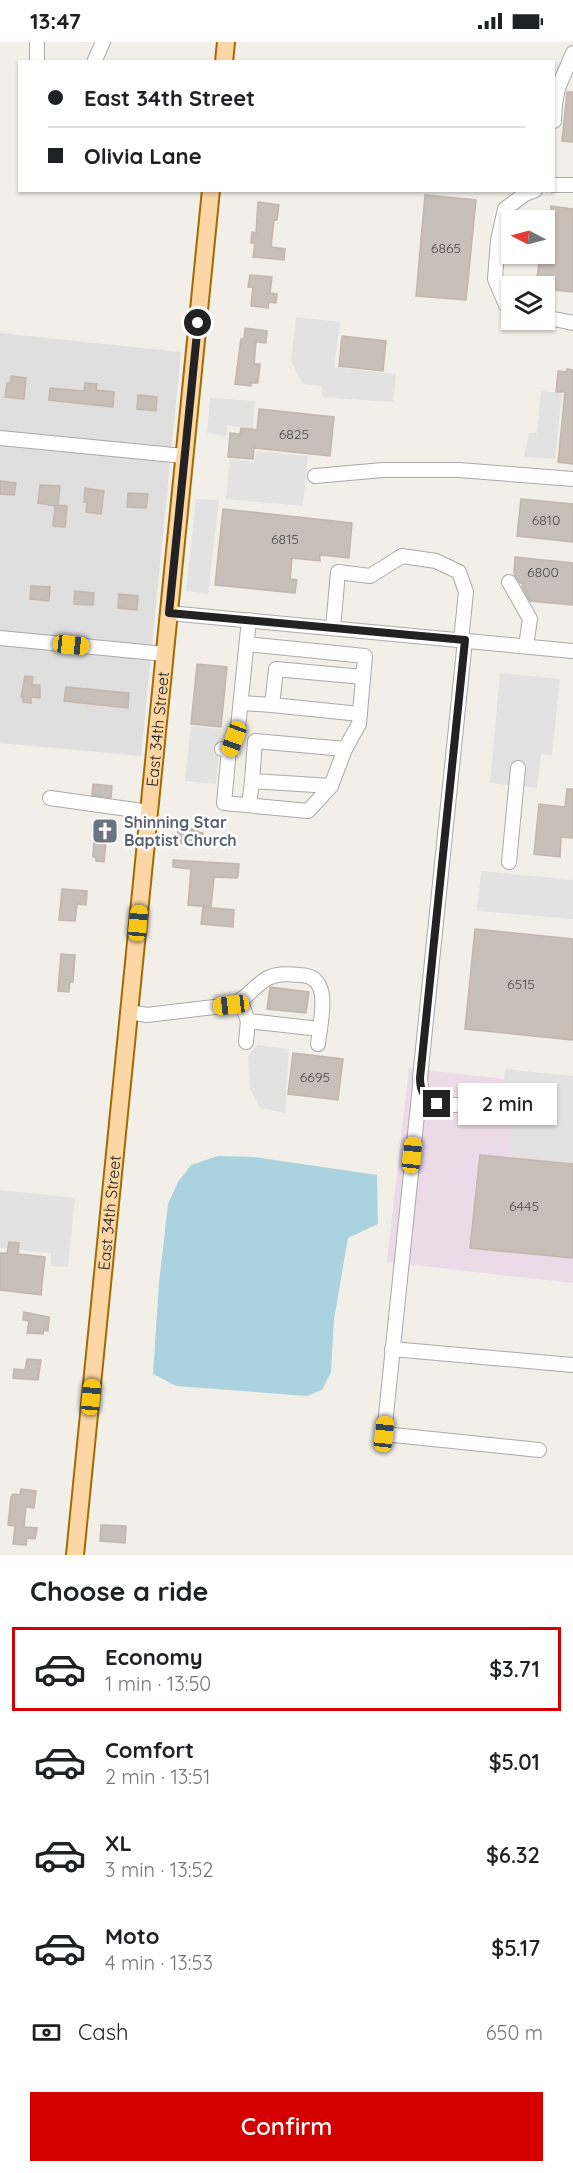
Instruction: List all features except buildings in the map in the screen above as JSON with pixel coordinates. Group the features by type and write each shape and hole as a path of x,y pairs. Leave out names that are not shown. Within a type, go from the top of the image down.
{"main road":[{"path":"224,60 226,42"},
{"name":"East 34th Street","path":"75,1555 211,192"}],"street":[{"path":"37,42 37,60"},
{"path":"95,60 103,42"},
{"path":"556,88 573,52"},
{"path":"555,185 573,185"},
{"path":"501,293 495,279 498,240 505,209 530,192"},
{"path":"555,319 573,323"},
{"path":"0,438 184,456"},
{"path":"315,476 383,470 459,470 573,478"},
{"path":"333,628 338,572 370,576 402,556 436,561 459,572 466,592 463,640 384,1434 538,1450"},
{"path":"509,582 530,619 526,646"},
{"path":"169,613 573,651"},
{"path":"247,644 365,656 359,724 345,749 331,786 308,811 224,803 226,750 238,727 249,620"},
{"path":"0,638 165,654"},
{"path":"273,705 276,669 363,677"},
{"path":"240,703 360,714"},
{"path":"238,727 255,741 345,749"},
{"path":"249,805 255,741"},
{"path":"509,862 518,768"},
{"path":"252,781 331,786"},
{"path":"50,798 149,812"},
{"path":"129,1012 147,1015 231,1005 241,1002 266,979 283,974 307,975 317,981 322,991 318,1044"},
{"path":"241,1002 248,1021 246,1042"},
{"path":"248,1021 320,1029"},
{"path":"420,1086 426,1098 432,1102 456,1105"},
{"path":"393,1349 573,1365"}],"shaded area":[{"path":"296,317 340,322 334,367 396,374 393,402 322,397 322,386 303,384 291,361"},
{"path":"0,333 181,352 141,756 0,743"},
{"path":"541,391 562,393 555,459 524,457 529,433 537,433"},
{"path":"210,398 255,401 253,429 227,425 226,436 207,433"},
{"path":"257,451 308,456 303,506 226,499 230,459 254,462"},
{"path":"196,499 219,500 208,594 186,591"},
{"path":"500,673 560,679 552,755 541,754 537,788 490,783"},
{"path":"191,726 221,729 216,784 185,781"},
{"path":"481,871 573,880 573,919 477,911"},
{"path":"258,1045 289,1049 285,1113 260,1108 250,1089 248,1056"},
{"path":"409,1068 573,1087 573,1283 387,1262"},
{"path":"505,1069 573,1076 573,1163 509,1156 512,1129 503,1090"},
{"path":"461,1090 493,1092 489,1127 458,1125"},
{"path":"0,1190 75,1198 68,1267 51,1266 51,1253 0,1248"}],"water":[{"path":"218,1156 254,1157 377,1175 378,1224 348,1238 334,1319 331,1372 322,1390 307,1396 176,1386 153,1374 159,1283 168,1204 178,1182 191,1165"}],"place":[{"name":"Shinning Star Baptist Church","path":"105,831"}],"route":[{"path":"198,323 169,613 465,640 420,1078 422,1093 437,1104"}]}
